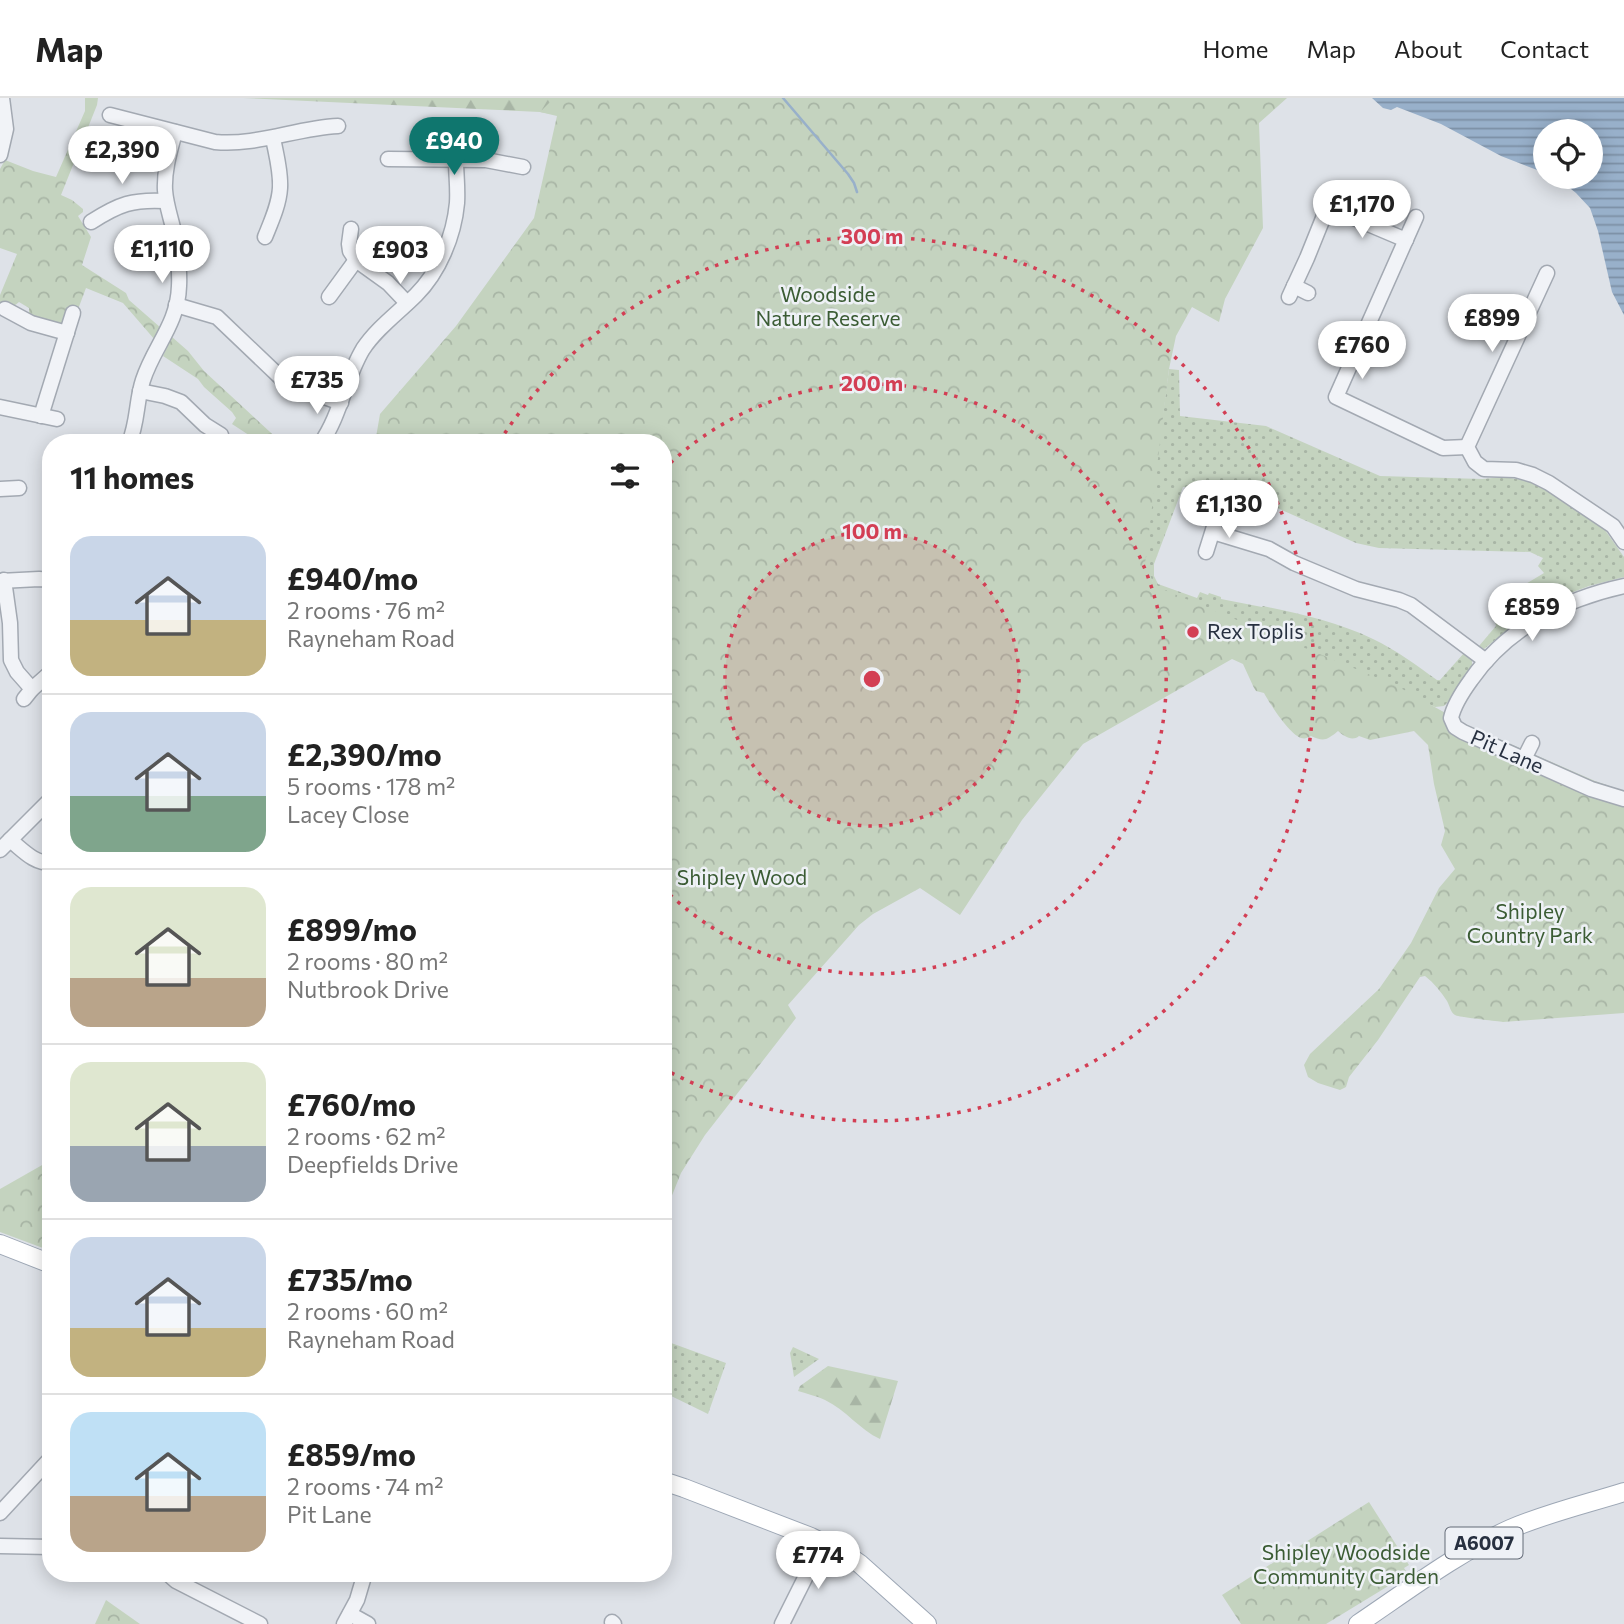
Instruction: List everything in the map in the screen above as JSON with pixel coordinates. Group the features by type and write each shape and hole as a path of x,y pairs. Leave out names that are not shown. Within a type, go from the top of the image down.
{"main road":[{"path":"0,1244 42,1260"},
{"path":"672,1484 816,1539 860,1564 927,1624"},
{"name":"A6007","path":"1358,1624 1460,1556 1498,1535 1534,1520 1624,1492"}],"street":[{"path":"0,155 6,129 2,98"},
{"path":"110,115 130,114 174,132 229,144 273,138 317,121 338,126"},
{"path":"133,434 140,391 148,366 167,332 179,285 174,232 166,201 165,171 174,132"},
{"path":"264,237 280,190 273,138"},
{"path":"388,159 417,153 456,160 486,160 500,169 523,167"},
{"path":"326,434 365,346 382,326 418,293 447,244 457,204 456,160"},
{"path":"1308,293 1291,292 1334,191"},
{"path":"90,221 124,204 166,201"},
{"path":"1328,206 1406,240"},
{"path":"1416,217 1336,397 1443,448 1467,447"},
{"path":"351,229 350,251 356,260 388,283 407,303"},
{"path":"329,297 356,260"},
{"path":"1467,447 1547,273"},
{"path":"176,305 217,317 281,378 299,388 341,403"},
{"path":"15,311 31,323 67,333"},
{"path":"41,416 73,313"},
{"path":"140,391 181,402 205,425 219,434"},
{"path":"0,407 57,419"},
{"path":"1467,447 1475,462 1484,469 1524,472 1549,483 1610,524 1623,539"},
{"path":"0,489 19,488"},
{"path":"1206,552 1217,517"},
{"path":"1213,532 1269,549 1294,563 1356,589 1399,600 1414,599 1486,661"},
{"path":"42,579 2,581 10,623 11,660 28,694 42,681"},
{"name":"Pit Lane","path":"1624,586 1589,594 1554,609 1510,638 1473,676 1452,713 1452,721 1458,730 1591,789 1624,799"},
{"path":"1524,759 1532,743"},
{"path":"42,808 5,845 42,862"},
{"path":"0,1513 42,1468"},
{"path":"782,1624 816,1539"},
{"path":"0,1546 42,1547"},
{"path":"178,1582 260,1624"},
{"path":"362,1582 347,1619 368,1624"}],"green space":[{"path":"85,98 98,98 97,105 61,195 83,209 78,216 91,237 82,265 126,293 129,300 161,328 155,340 123,303 86,288 77,312 60,326 32,319 29,308 19,302 10,306 0,304 0,295 17,254 0,248 0,169 5,160 56,177 85,111"},
{"path":"243,98 554,98 557,115 540,112"},
{"name":"Woodside Nature Reserve","path":"554,98 1287,98 1259,123 1263,228 1225,299 1219,322 1192,307 1176,336 1169,369 1145,564 1153,582 1162,589 1397,686 1467,725 1624,791 1624,1013 1503,1022 1462,1017 1453,1014 1445,998 1425,976 1420,977 1378,1040 1349,1077 1346,1087 1340,1090 1308,1077 1304,1065 1310,1054 1379,989 1411,943 1439,888 1455,869 1441,845 1445,831 1428,745 1414,731 1370,740 1359,736 1348,738 1338,731 1325,739 1311,736 1301,738 1286,725 1264,693 1256,691 1243,664 1232,659 1083,744 1022,820 960,915 920,888 873,914 859,925 788,1005 796,1018 705,1135 681,1173 672,1196 672,434 377,434 380,414 456,326 534,218 557,116 540,112"},
{"path":"172,337 204,371 272,434 247,434 232,424 236,418 232,412 198,379 163,356"},
{"path":"1169,369 1179,370 1180,416 1266,426 1380,476 1482,479 1504,477 1529,481 1605,530 1624,557 1624,577 1555,599 1517,622 1484,649 1479,646 1496,626 1491,618 1498,615 1519,588 1544,573 1538,566 1543,558 1530,552 1379,548 1356,543 1248,495 1183,487 1154,564 1154,576 1158,584 1197,598 1200,592 1209,593 1221,599 1291,612 1346,628 1390,648 1437,680 1440,680 1464,653 1472,660 1472,665 1448,702 1444,706 1435,707 1156,588 1143,563"},
{"path":"42,1165 42,1248 0,1232 0,1189"},
{"path":"672,1343 726,1363 708,1414 672,1396"},
{"path":"793,1347 819,1359 794,1377 790,1353"},
{"path":"828,1366 898,1381 880,1439 833,1404 798,1391 800,1386"},
{"name":"Shipley Woodside Community Garden","path":"1369,1502 1409,1565 1404,1568 1408,1574 1326,1624 1241,1624 1222,1595"},
{"path":"106,1600 140,1624 95,1624"}],"water":[{"path":"1372,98 1624,98 1624,315 1612,292 1590,208 1571,189 1603,189 1603,119 1533,119 1533,168 1501,156 1441,124 1397,107 1391,110 1383,108"}],"waterway":[{"path":"783,98 848,174 857,192"}],"place":[{"name":"Rex Toplis","path":"1193,632"}],"park label":[{"name":"Shipley Wood","path":"742,878"},
{"name":"Shipley Country Park","path":"1530,924"}]}
